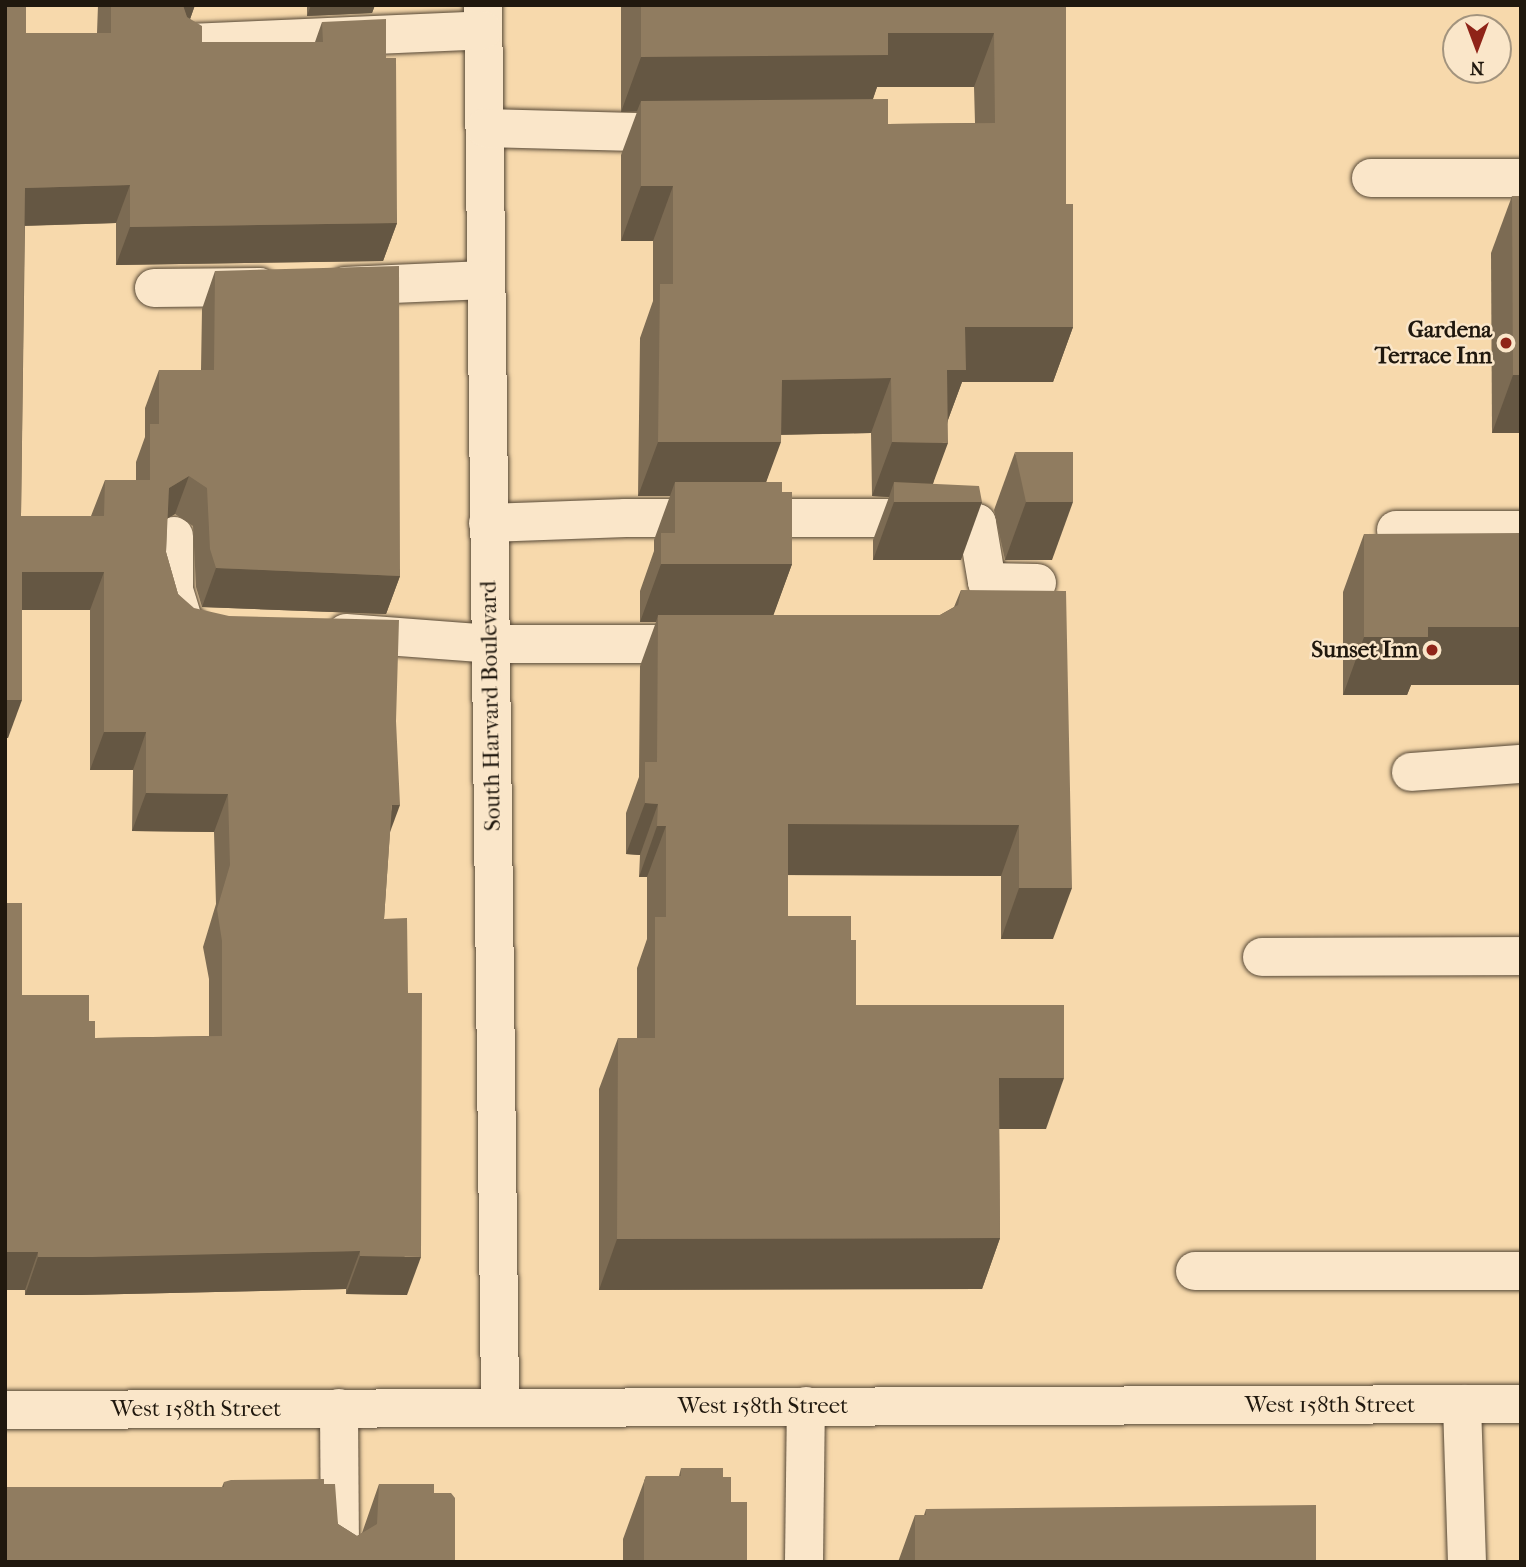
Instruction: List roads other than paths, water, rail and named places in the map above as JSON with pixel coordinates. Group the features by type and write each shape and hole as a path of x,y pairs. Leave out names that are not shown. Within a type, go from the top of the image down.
{"street":[{"path":"191,43 483,18"},
{"name":"South Harvard Boulevard","path":"483,18 500,1406"},
{"path":"485,128 713,133"},
{"path":"1371,178 1521,178"},
{"path":"154,288 486,280"},
{"path":"488,523 626,518 909,518 977,523 986,582 1037,583"},
{"path":"1396,530 1521,530"},
{"path":"174,536 174,590 185,625 228,632"},
{"path":"308,633 491,644 741,644"},
{"path":"1411,772 1521,764"},
{"path":"1262,957 1521,956"},
{"path":"1195,1271 1521,1271"},
{"path":"1462,1404 1467,1562"},
{"name":"West 158th Street","path":"5,1410 1521,1404"},
{"path":"804,1562 806,1406"},
{"path":"339,1408 340,1562"}],"place":[{"name":"Gardena Terrace Inn","path":"1506,343"},
{"name":"Sunset Inn","path":"1432,650"}]}
